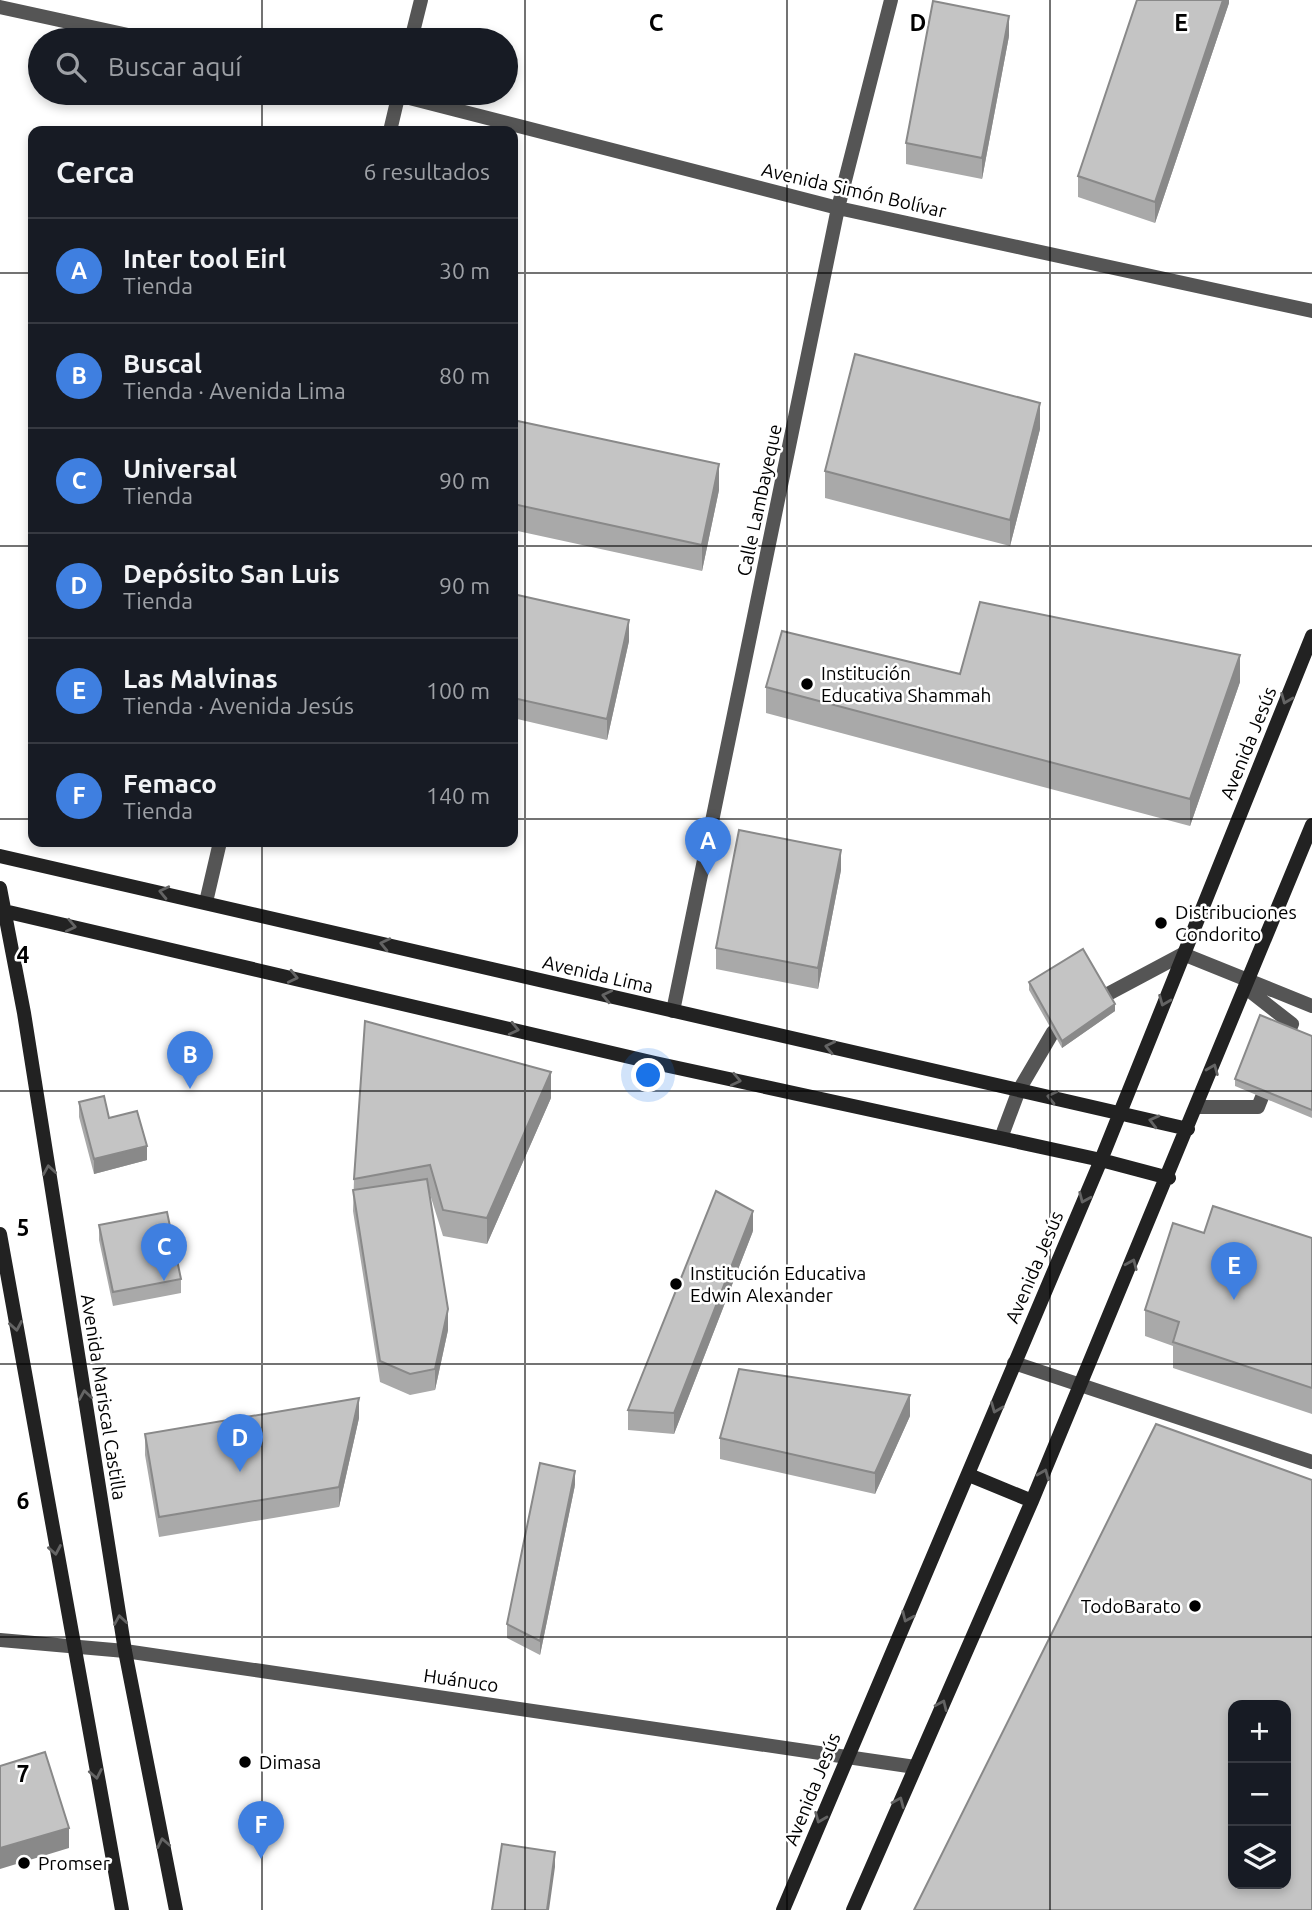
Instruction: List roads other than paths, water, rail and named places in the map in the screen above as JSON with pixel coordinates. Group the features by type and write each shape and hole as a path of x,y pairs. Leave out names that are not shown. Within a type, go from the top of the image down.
{"main road":[{"name":"Avenida Jesús","path":"783,1910 846,1755 969,1475 1101,1160 1312,636"},
{"path":"853,1910 1032,1501 1169,1178 1312,825"},
{"name":"Avenida Lima","path":"0,856 1188,1129"},
{"name":"Avenida Mariscal Castilla","path":"0,888 2,911 24,1013 125,1651 176,1910"},
{"path":"2,911 654,1063 1101,1160 1169,1178"},
{"path":"0,1234 122,1910"},
{"path":"969,1475 1032,1501"}],"street":[{"path":"414,28 421,0"},
{"name":"Calle Lambayeque","path":"673,1011 838,208 891,0"},
{"path":"0,7 96,28"},
{"path":"391,126 394,105"},
{"name":"Avenida Simón Bolívar","path":"442,105 838,208 1312,311"},
{"path":"206,902 219,847"},
{"path":"1106,995 1183,954 1247,984 1306,1004 1290,1029 1247,984"},
{"path":"1002,1138 1019,1090 1053,1032"},
{"path":"1197,1107 1258,1107 1262,1097"},
{"path":"1014,1363 1312,1462"},
{"name":"Huánuco","path":"0,1640 73,1649 125,1651 915,1767"}],"place":[{"name":"Institución Educativa Shammah","path":"807,684"},
{"name":"Inter tool Eirl","path":"708,875"},
{"name":"Distribuciones Condorito","path":"1161,923"},
{"name":"Buscal","path":"190,1089"},
{"name":"Universal","path":"164,1281"},
{"name":"Institución Educativa Edwin Alexander","path":"676,1284"},
{"name":"Las Malvinas","path":"1234,1300"},
{"name":"Depósito San Luis","path":"240,1472"},
{"name":"TodoBarato","path":"1195,1606"},
{"name":"Dimasa","path":"245,1762"},
{"name":"Femaco","path":"261,1859"},
{"name":"Promser","path":"24,1863"}]}
